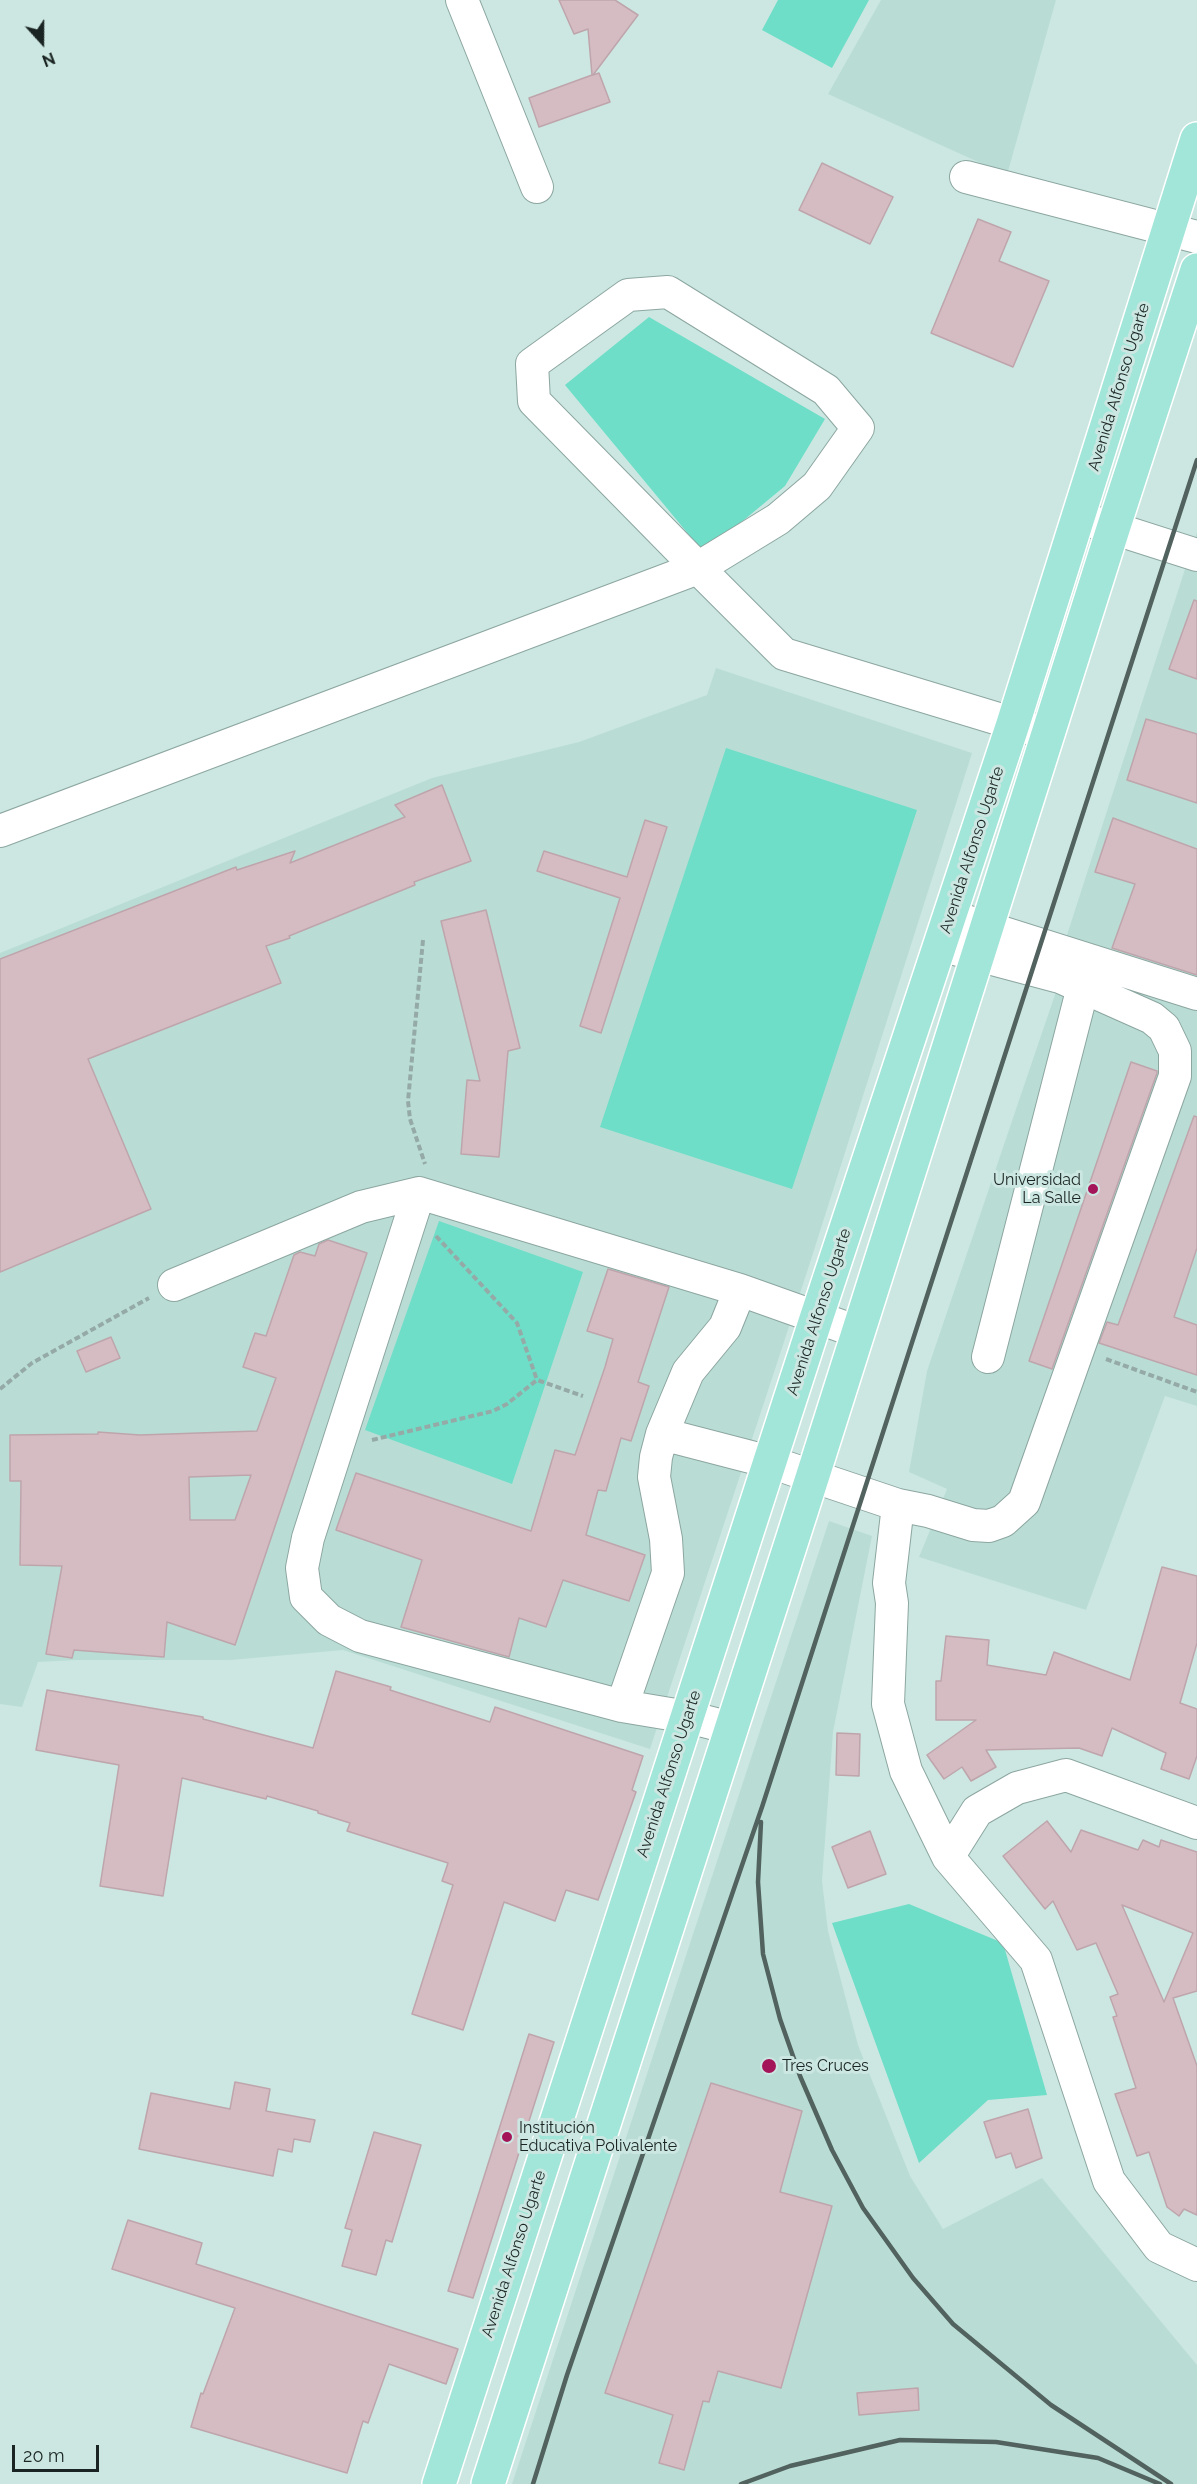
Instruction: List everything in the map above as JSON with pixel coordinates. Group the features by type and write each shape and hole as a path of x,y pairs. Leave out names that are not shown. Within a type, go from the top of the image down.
{"main road":[{"name":"Avenida Alfonso Ugarte","path":"439,2484 816,1319 1013,724 1078,517 1183,234 1197,139"},
{"path":"488,2484 1197,270"}],"street":[{"path":"462,0 537,187"},
{"path":"966,177 1183,234"},
{"path":"0,831 698,568 778,519 817,486 858,428 826,390 668,292 628,295 532,364 534,401 698,568 784,654 1048,734"},
{"path":"1078,517 1197,555"},
{"path":"945,930 1197,994"},
{"path":"662,1434 770,1462 898,1505 928,1511 973,1525 989,1526 1003,1521 1024,1502 1175,1076 1176,1062 1175,1051 1164,1028 1152,1018 983,941"},
{"path":"988,1357 1083,987"},
{"path":"174,1285 361,1207 416,1202 740,1290 816,1319 858,1332"},
{"path":"416,1202 308,1538 302,1568 306,1597 329,1620 360,1636 622,1707 688,1717 731,1728"},
{"path":"622,1707 668,1573 666,1539 654,1477 662,1434 688,1372 725,1327 740,1290"},
{"path":"898,1505 890,1583 892,1603 888,1704 906,1771 948,1857 1036,1960 1109,2181 1159,2247 1197,2265"},
{"path":"948,1857 977,1811 1017,1788 1066,1775 1197,1823"}],"path":[{"path":"423,940 408,1101 410,1119 425,1163 416,1202 520,1329 537,1380"},
{"path":"0,1389 32,1363 174,1285"},
{"path":"1077,1349 1197,1392"},
{"path":"537,1380 583,1396"},
{"path":"337,1447 493,1411 507,1404 537,1380"}],"shaded area":[{"path":"881,0 1056,0 1007,175 828,94"},
{"path":"1197,532 1197,978 1066,938"},
{"path":"716,668 972,753 808,1269 650,1749 343,1650 231,1660 38,1662 22,1707 0,1704 0,953 432,778 579,742 707,695"},
{"name":"Universidad La Salle","path":"1065,965 1197,1008 1197,1406 1165,1396 1086,1610 919,1557 947,1489 909,1472 927,1371"},
{"path":"829,1521 872,1536 833,1732 822,1881 828,1931 858,2045 910,2176 943,2229 1042,2178 1197,2365 1197,2484 512,2484"}],"green space":[{"path":"778,0 869,0 832,68 762,30"},
{"path":"649,317 825,419 785,486 704,553 565,385"},
{"path":"726,748 917,810 792,1189 600,1127"},
{"path":"439,1221 583,1272 512,1484 365,1430"},
{"path":"909,1904 1003,1943 1047,2095 988,2100 919,2163 832,1923"}],"building":[{"path":"559,0 615,0 638,15 593,75 599,73 610,102 539,127 529,98 592,75 588,29 574,34"},
{"path":"822,163 893,197 870,244 799,210"},
{"path":"978,219 1011,232 999,261 1049,281 1013,367 931,333"},
{"path":"1194,600 1197,601 1197,679 1169,669"},
{"path":"1146,719 1197,734 1197,803 1127,780"},
{"path":"442,785 471,861 414,882 415,885 266,946 281,983 88,1059 151,1209 0,1272 0,959 236,867 237,870 295,851 290,863 405,817 395,805"},
{"path":"1113,818 1197,849 1197,975 1112,948 1135,884 1095,872"},
{"path":"645,820 667,827 601,1033 580,1026 620,898 537,871 544,851 627,877"},
{"path":"486,910 520,1048 508,1051 499,1157 461,1154 467,1080 480,1081 441,921"},
{"path":"1131,1062 1157,1071 1157,1073 1052,1369 1029,1361"},
{"path":"1194,1116 1197,1117 1197,1248 1174,1317 1197,1325 1197,1375 1099,1343 1107,1322 1118,1325"},
{"path":"328,1240 367,1253 235,1645 167,1622 164,1657 74,1650 72,1658 46,1654 62,1566 20,1565 21,1481 10,1481 10,1435 98,1434 98,1432 140,1435 257,1431 276,1378 243,1367 255,1333 266,1336 294,1255 300,1252 315,1256 319,1244","holes":["251,1475 235,1520 190,1520 189,1477"]},
{"path":"608,1269 669,1287 638,1382 649,1386 631,1441 621,1438 606,1491 598,1490 586,1535 645,1555 629,1601 563,1580 546,1627 519,1618 509,1657 401,1627 422,1560 336,1530 356,1473 531,1531 555,1450 575,1455 605,1367 613,1339 587,1331"},
{"path":"111,1337 120,1358 86,1372 77,1351"},
{"path":"1162,1567 1197,1576 1197,1643 1180,1703 1197,1709 1197,1756 1189,1779 1161,1769 1166,1753 1112,1728 1102,1756 1079,1748 986,1750 996,1767 971,1781 962,1767 944,1779 927,1755 976,1720 936,1720 936,1681 941,1681 946,1636 989,1640 987,1665 1046,1675 1054,1652 1130,1680"},
{"path":"336,1671 391,1687 390,1690 490,1722 495,1707 643,1756 632,1790 636,1792 598,1900 566,1890 555,1921 504,1902 463,2030 412,2014 453,1885 442,1881 448,1863 347,1831 350,1823 318,1813 318,1811 267,1796 266,1799 182,1778 163,1896 100,1886 119,1765 36,1750 47,1690 203,1717 203,1719 313,1748"},
{"path":"837,1733 860,1734 859,1776 836,1775"},
{"path":"1047,1821 1071,1852 1081,1830 1138,1850 1143,1840 1159,1847 1161,1840 1197,1852 1197,1991 1173,1998 1197,2066 1197,2215 1184,2209 1179,2216 1167,2207 1149,2152 1137,2156 1115,2094 1136,2088 1113,2017 1117,2016 1110,1997 1118,1994 1096,1943 1077,1950 1053,1901 1045,1909 1003,1856","holes":["1122,1905 1193,1933 1164,2002"]},
{"path":"870,1831 886,1874 848,1888 832,1847"},
{"path":"529,2034 554,2042 473,2298 448,2291"},
{"path":"235,2082 270,2089 266,2111 315,2120 310,2142 294,2139 292,2152 278,2149 273,2176 139,2149 151,2093 230,2109"},
{"path":"711,2083 802,2111 780,2192 832,2206 781,2388 718,2371 709,2402 703,2401 684,2470 659,2463 673,2415 605,2393"},
{"path":"1028,2109 1042,2158 1016,2168 1011,2153 996,2158 984,2122"},
{"path":"374,2132 421,2145 392,2242 386,2240 376,2275 342,2266 352,2230 345,2228"},
{"path":"128,2220 202,2243 196,2264 458,2349 446,2384 389,2364 368,2423 363,2421 347,2473 191,2427 201,2393 203,2394 235,2308 112,2269"},
{"path":"918,2388 919,2410 859,2415 857,2393"}],"railway":[{"path":"533,2484 567,2375 762,1807 1197,460"},
{"path":"761,1822 758,1882 763,1954 780,2019 800,2076 832,2150 863,2208 913,2278 953,2324 1051,2405 1171,2484"},
{"path":"741,2484 790,2466 900,2440 996,2442 1098,2458 1160,2484"}],"place":[{"name":"Universidad La Salle","path":"1093,1189"},
{"name":"Tres Cruces","path":"769,2066"},
{"name":"Institución Educativa Polivalente","path":"507,2137"}]}
